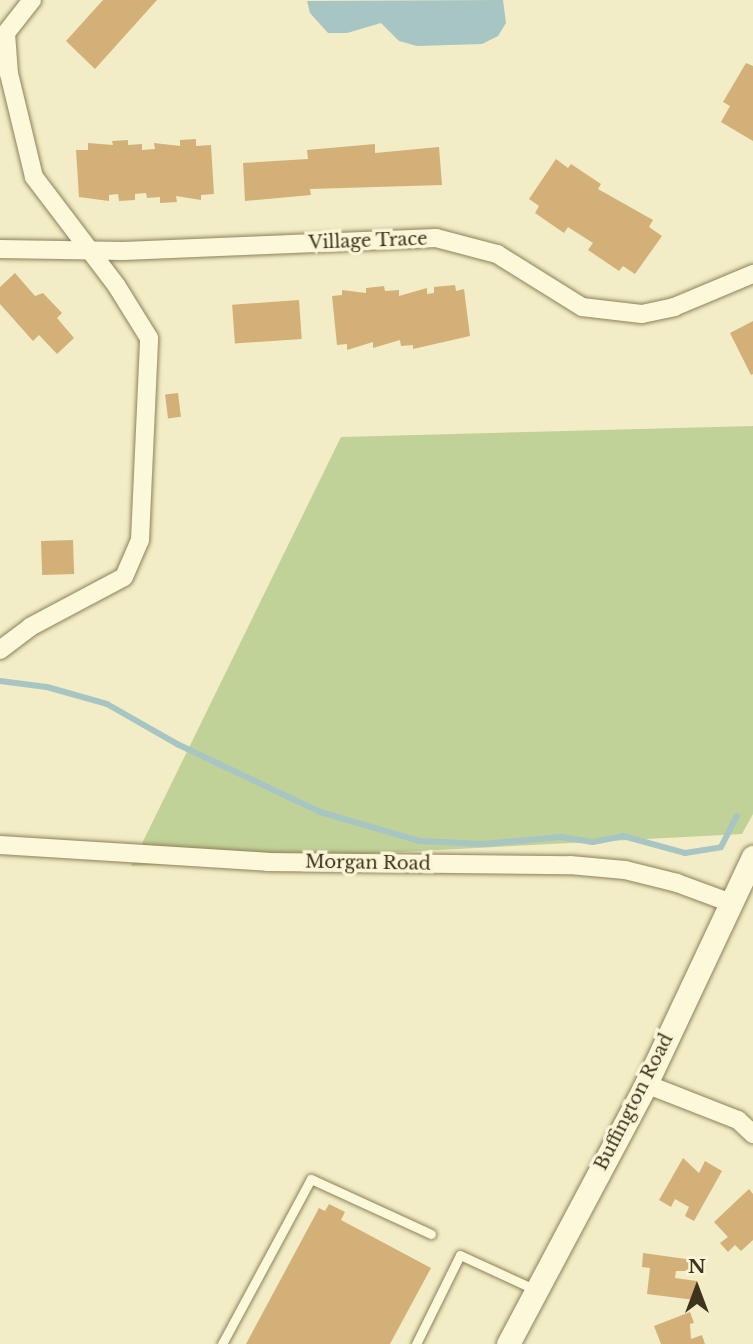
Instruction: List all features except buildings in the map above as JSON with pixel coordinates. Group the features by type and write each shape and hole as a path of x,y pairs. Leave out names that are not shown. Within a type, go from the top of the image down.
{"street":[{"path":"0,650 30,627 124,577 140,540 149,338 90,250 34,177 9,74 6,33 32,0"},
{"name":"Village Trace","path":"0,249 90,250 436,238 497,254 582,307 642,314 674,307 753,274"},
{"name":"Morgan Road","path":"0,845 267,862 570,865 625,870 677,883 731,903"},
{"name":"Buffington Road","path":"508,1344 646,1084 753,857"},
{"path":"646,1084 738,1120 753,1134"}],"lane":[{"path":"222,1344 311,1179 431,1234"},
{"path":"416,1344 460,1255 536,1290"}],"green space":[{"path":"753,426 753,814 742,834 131,866 341,437"}],"water":[{"path":"503,0 506,23 498,36 482,44 417,46 399,41 381,23 347,33 328,33 310,13 307,1"}],"waterway":[{"path":"0,681 47,687 107,704 177,744 320,812 420,841 483,844 561,837 593,842 623,836 685,853 721,847 737,816"}]}
